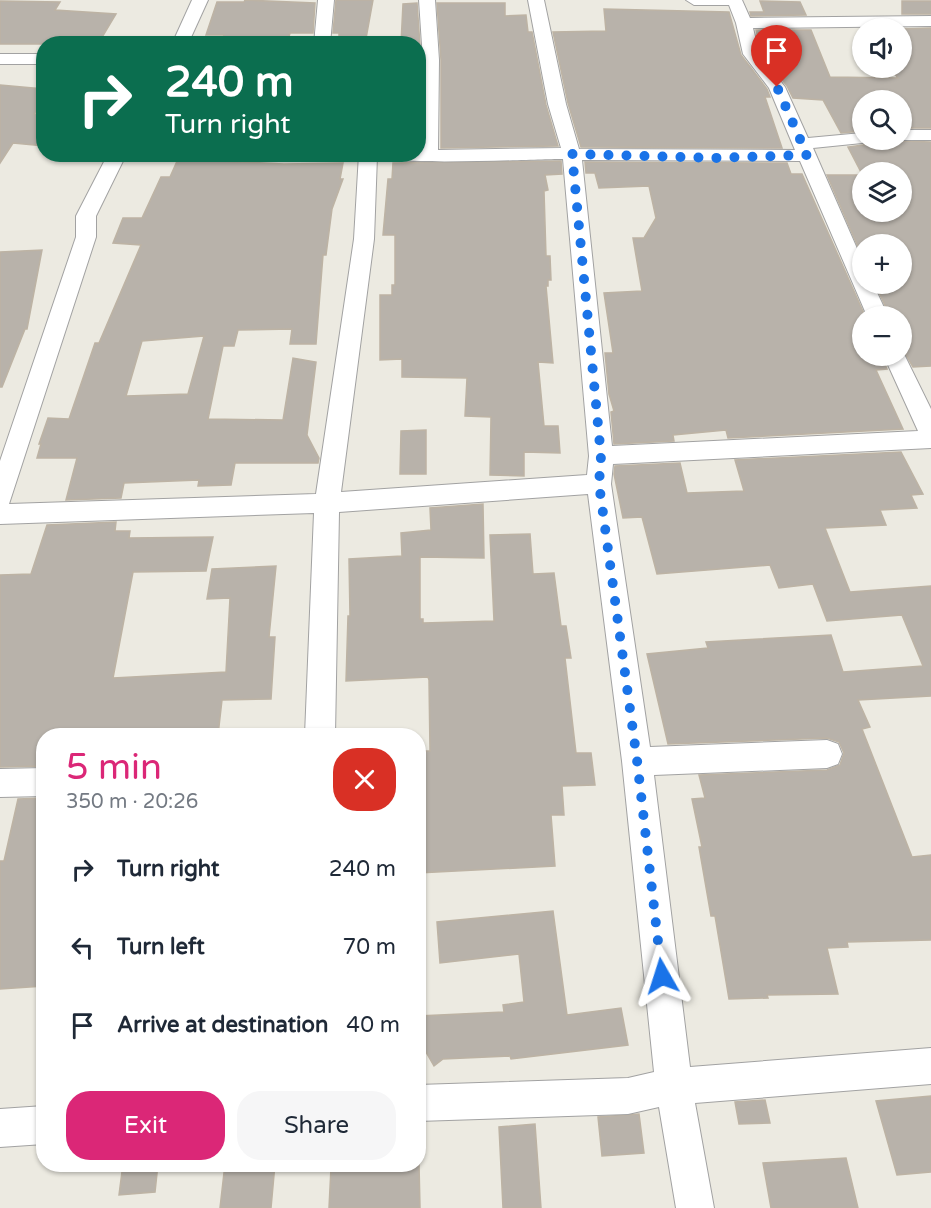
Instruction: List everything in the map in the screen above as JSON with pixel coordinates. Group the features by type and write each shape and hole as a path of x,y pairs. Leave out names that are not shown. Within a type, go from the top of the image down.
{"street":[{"path":"184,36 200,0"},
{"path":"322,36 326,0"},
{"path":"427,0 431,60 429,156"},
{"path":"536,0 557,104 572,154 601,456 599,484 637,760 674,1086 695,1208"},
{"path":"694,0 734,0 744,23 751,54 777,87 852,258"},
{"path":"744,23 931,21"},
{"path":"0,59 36,59"},
{"path":"912,135 931,135"},
{"path":"426,156 572,154 713,158 805,149 852,140"},
{"path":"0,498 86,237 86,216 113,162"},
{"path":"320,728 327,503 364,239 368,162"},
{"path":"601,456 931,437 921,390 903,366"},
{"path":"0,514 327,503 599,484"},
{"path":"637,760 827,754"},
{"path":"0,783 36,782"},
{"path":"426,1104 628,1096 674,1086 931,1066"},
{"path":"0,1128 36,1126"}],"building":[{"path":"245,0 315,3 313,33 290,33 289,36 206,35 217,2 244,2"},
{"path":"336,0 373,0 366,36 339,36 339,33 333,33"},
{"path":"0,1 60,2 55,10 116,14 103,36 36,36 36,44 0,44"},
{"path":"760,1 800,2 806,15 751,16 750,12 764,12"},
{"path":"902,1 931,1 931,14 902,14"},
{"path":"417,3 419,36 401,36 403,4"},
{"path":"437,3 505,3 505,16 526,15 528,32 532,32 546,105 558,146 441,148 441,60"},
{"path":"604,9 729,12 741,55 767,89 770,97 765,97 782,148 581,147 568,103 553,32 606,31"},
{"path":"931,28 931,128 912,128 912,90 852,90 852,132 841,133 823,100 793,98 787,86 761,52 756,30 811,30 830,77 912,78 912,29"},
{"path":"0,85 36,88 34,114 36,114 36,145 13,143 0,163"},
{"path":"912,141 931,142 931,366 912,365 912,306 885,306 880,294 912,294 912,234 852,234 827,175 852,175 852,222 912,222 912,162 856,162 848,147 852,146 852,150 912,150"},
{"path":"561,161 562,174 545,175 548,190 544,191 546,256 550,256 551,280 548,280 548,286 546,286 553,363 538,362 544,426 558,426 560,453 524,452 524,476 490,475 491,417 465,416 467,378 402,377 402,359 380,360 380,295 392,295 392,285 395,285 395,235 383,235 388,179 392,179 393,163"},
{"path":"177,162 343,163 340,179 343,179 332,209 326,255 323,255 316,344 290,344 292,329 238,330 234,346 223,346 208,419 283,420 293,358 316,362 307,435 319,458 318,463 235,463 231,485 198,486 199,480 124,483 121,498 66,500 77,458 37,458 41,444 39,444 48,418 69,419 95,343 99,343 141,245 113,243 123,218 142,218 161,177 170,177","holes":["204,336 188,394 126,396 142,341"]},
{"path":"585,162 787,163 791,174 802,174 852,287 852,294 855,294 861,306 852,306 852,366 886,366 887,369 876,370 903,429 728,438 726,430 673,435 674,441 614,444 611,412 614,411 609,394 605,353 613,353 604,293 642,291 633,238 644,238 656,218 649,186 599,188 595,173 586,173"},
{"path":"42,250 27,329 25,329 2,387 0,387 0,252"},
{"path":"426,430 426,474 400,474 401,431"},
{"path":"901,452 923,494 911,495 917,508 880,510 886,525 825,528 850,592 931,586 931,696 858,700 870,727 862,729 912,857 931,855 931,940 847,942 848,947 827,948 838,994 767,995 768,998 729,999 715,916 711,916 699,847 702,847 692,799 705,798 699,775 827,770 840,765 844,753 839,742 827,738 668,744 647,654 708,648 706,642 831,635 843,672 923,666 902,615 827,621 813,584 779,588 770,565 657,574 642,517 623,518 614,474 615,466 680,463 687,493 744,491 735,460"},
{"path":"483,504 484,558 420,557 420,619 423,619 423,623 494,621 490,535 530,534 533,574 554,573 561,626 566,626 571,658 565,658 576,753 591,753 595,785 562,786 564,815 551,815 555,866 426,873 426,751 430,751 428,677 346,681 348,616 350,616 349,559 402,556 401,533 431,530 430,508"},
{"path":"116,522 115,531 130,531 129,538 213,537 206,571 133,572 113,678 226,672 230,598 207,599 212,569 276,566 269,637 275,637 271,699 222,700 219,728 36,728 36,766 0,767 0,575 31,574 47,525"},
{"path":"36,798 36,987 0,989 0,861 4,861 18,799"},
{"path":"553,911 567,1015 621,1008 628,1045 511,1059 510,1056 443,1059 434,1066 426,1052 426,1016 504,1012 503,1005 524,1002 519,954 440,963 437,922"},
{"path":"931,1096 931,1172 897,1175 876,1101"},
{"path":"765,1100 770,1123 739,1124 735,1102"},
{"path":"639,1114 644,1153 602,1156 598,1117"},
{"path":"535,1124 541,1208 503,1208 499,1127"},
{"path":"846,1158 858,1208 771,1208 763,1163"},
{"path":"122,1172 157,1172 155,1192 119,1195"},
{"path":"224,1172 274,1172 271,1208 220,1208"},
{"path":"331,1172 419,1172 420,1208 329,1208"}],"route":[{"path":"662,976 645,822 599,484 601,456 572,154 713,158 807,155 777,87"}]}
